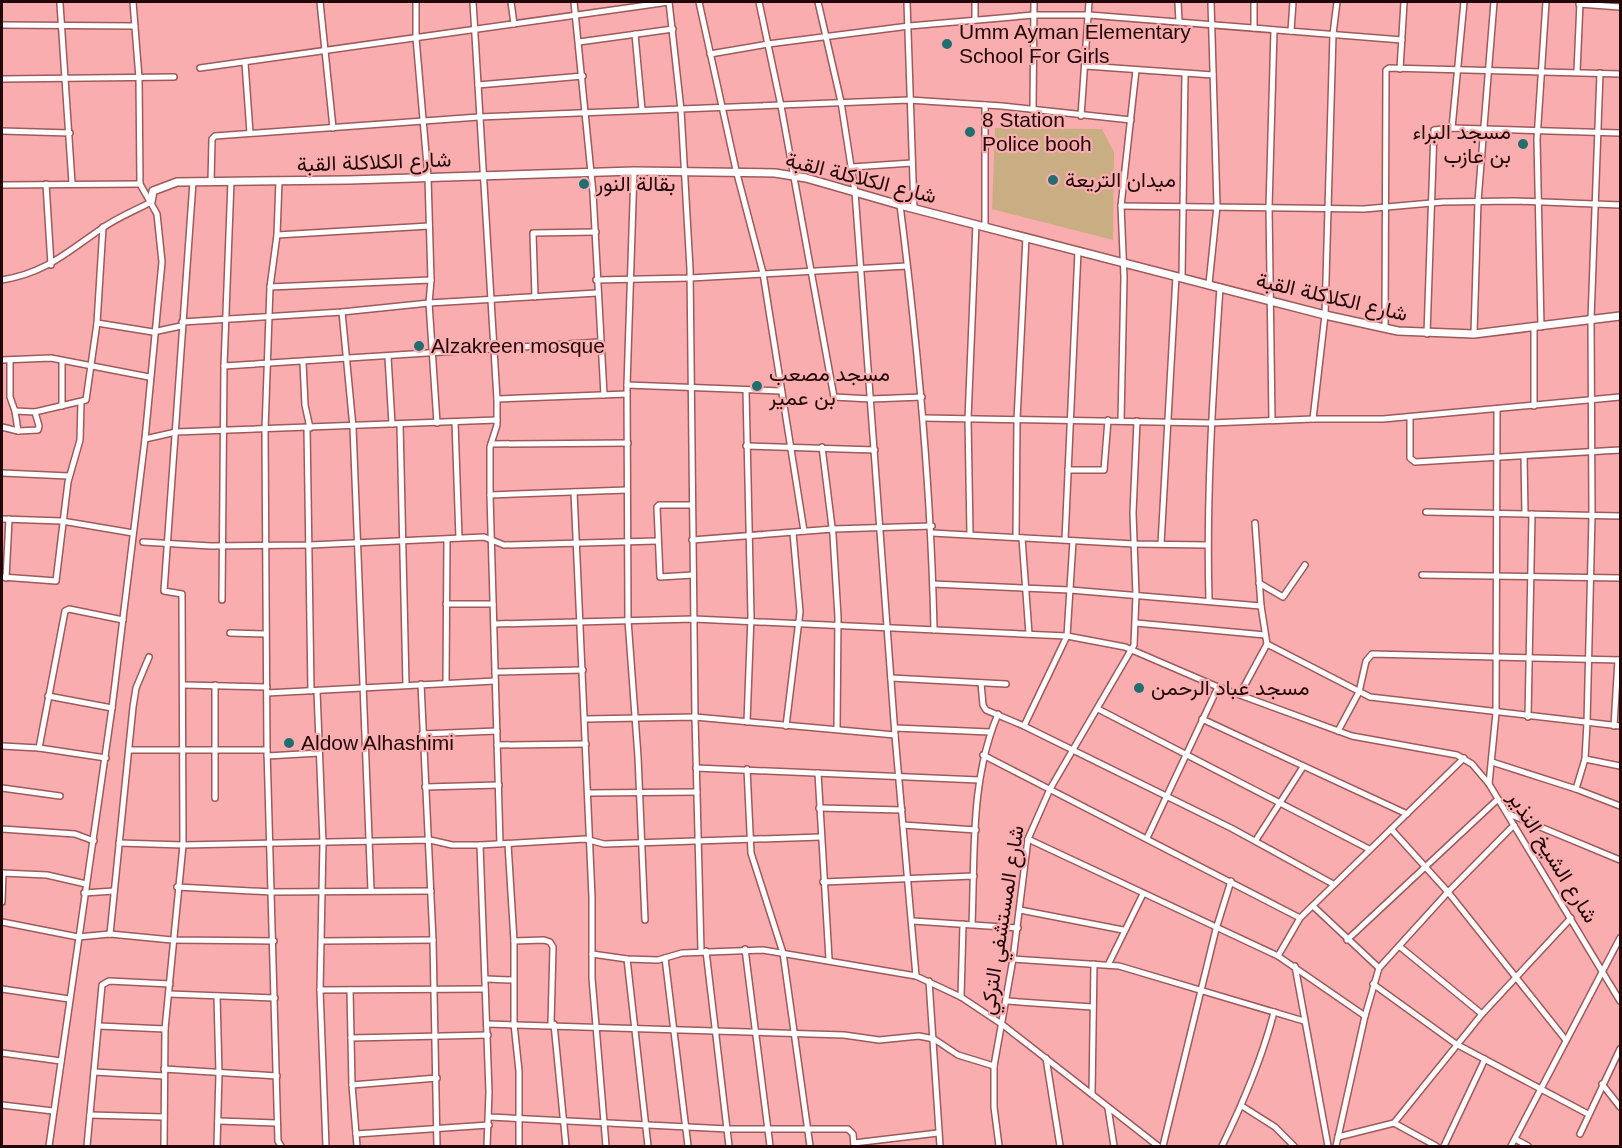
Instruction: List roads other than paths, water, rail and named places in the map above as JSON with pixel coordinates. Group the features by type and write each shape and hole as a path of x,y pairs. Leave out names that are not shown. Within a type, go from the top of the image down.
{"street":[{"path":"49,1146 84,893 106,758 145,439 153,332 162,258 157,213 140,184 139,78 133,2"},
{"path":"320,2 327,52 333,128"},
{"path":"416,2 416,38 428,177 431,280 429,303 437,423"},
{"path":"472,2 497,399 497,420 490,444 490,495 500,844"},
{"path":"511,2 514,24"},
{"path":"574,2 583,76 596,232 596,280 604,395"},
{"path":"200,68 327,52 669,2 681,110 690,278 698,841 704,951 729,1146"},
{"path":"699,2 736,170 763,273 804,531"},
{"path":"759,2 813,272 834,397 871,399 922,397"},
{"path":"818,2 841,102 855,192 895,732 916,976"},
{"path":"907,2 914,209"},
{"path":"975,2 975,20"},
{"path":"1033,110 1034,2"},
{"path":"1081,116 1089,2"},
{"path":"1178,2 1179,21"},
{"path":"1209,284 1217,206 1211,2"},
{"path":"1254,2 1254,28"},
{"path":"1292,31 1293,2"},
{"path":"1313,419 1325,315 1333,34 1337,2"},
{"path":"1400,69 1404,2"},
{"path":"1452,128 1464,2"},
{"path":"1474,334 1478,201 1494,2"},
{"path":"1534,406 1538,327 1538,131 1546,2"},
{"path":"1577,72 1580,3 1620,7"},
{"path":"60,4 63,79 70,133 72,183"},
{"path":"710,54 768,44 909,26 1034,15 1089,15 1212,23 1402,40"},
{"path":"2,25 135,26"},
{"path":"579,42 673,30"},
{"path":"1272,420 1269,207 1274,30"},
{"path":"635,34 642,110"},
{"path":"245,63 250,133"},
{"path":"1086,66 1213,75"},
{"path":"1121,421 1123,263 1121,206 1136,70"},
{"path":"1385,328 1386,70 1620,74"},
{"path":"1576,789 1585,759 1587,723 1593,452 1591,319 1600,73"},
{"path":"1161,544 1184,206 1185,74"},
{"path":"2,79 174,76"},
{"path":"478,86 583,76"},
{"path":"211,182 212,139 250,133 424,120 909,100 985,105 1131,120"},
{"path":"985,105 986,226"},
{"path":"1427,334 1433,204 1433,134 1437,128 1620,132"},
{"path":"2,131 70,133"},
{"path":"852,167 912,163"},
{"name":"شارع الكلاكلة القبة","path":"2,280 29,274 51,265 103,227 151,202 153,191 161,187 193,182 736,170 794,175 914,209 1325,315 1385,328 1427,334 1474,334 1620,316"},
{"path":"634,171 627,385 628,620 636,718 645,920"},
{"path":"222,600 224,366 231,181"},
{"path":"279,181 277,235 270,286 266,365 265,546 269,844 274,941 277,1123 278,1141 281,1146"},
{"path":"164,1146 165,1029 177,887 183,845 184,684 183,595 164,592 193,182"},
{"path":"46,184 51,265"},
{"path":"2,185 140,184"},
{"path":"1121,206 1386,208 1478,201 1620,205"},
{"path":"900,205 924,418 932,526 934,630"},
{"path":"970,534 968,419 976,224"},
{"path":"277,235 429,226"},
{"path":"15,411 36,412 86,400 97,323 103,227"},
{"path":"535,297 533,234 596,232"},
{"path":"1026,237 1017,420 1019,538 1029,633"},
{"path":"1065,540 1078,251"},
{"path":"596,280 690,278 907,266"},
{"path":"270,286 431,280"},
{"path":"1209,600 1207,545 1211,423 1220,287"},
{"path":"97,323 153,332 182,324 492,298 597,293"},
{"path":"342,312 353,427 370,890"},
{"path":"224,366 303,363 600,342"},
{"path":"388,357 392,424"},
{"path":"2,360 51,358 149,377"},
{"path":"10,360 10,397 18,431"},
{"path":"62,361 62,406"},
{"path":"303,363 308,428 314,691 323,843 320,990 326,1146"},
{"path":"627,385 782,391"},
{"path":"746,390 751,622 747,722"},
{"path":"497,399 627,394"},
{"path":"924,418 1211,423 1410,417 1620,397"},
{"path":"9,519 4,577 56,581 69,476 80,440 81,402"},
{"path":"1489,784 1496,713 1497,410"},
{"path":"2,427 18,431 39,429 36,412"},
{"path":"1410,417 1412,461 1620,450"},
{"path":"145,439 176,432 497,420"},
{"path":"1068,470 1104,470 1108,420"},
{"path":"1132,651 1136,622 1134,544 1137,421"},
{"path":"455,422 459,538"},
{"path":"400,424 406,684"},
{"path":"490,444 628,443"},
{"path":"746,446 875,450"},
{"path":"822,447 832,529 839,628 837,729"},
{"path":"1524,456 1525,514"},
{"path":"2,473 69,476"},
{"path":"490,495 627,490"},
{"path":"574,492 590,839 592,954 606,1146"},
{"path":"692,505 657,506 657,541 660,577 693,575"},
{"path":"1426,512 1620,516"},
{"path":"1528,717 1532,514"},
{"path":"2,519 62,521 133,533"},
{"path":"1240,694 1267,644 1261,606 1255,523"},
{"path":"692,540 832,529 932,526"},
{"path":"786,726 800,605 793,533"},
{"path":"932,533 1134,544 1207,545"},
{"path":"143,542 265,546 358,544 459,538 491,539 504,545 657,541"},
{"path":"446,682 447,540"},
{"path":"1024,726 1067,636 1073,541"},
{"path":"1259,583 1283,597 1305,565"},
{"path":"1422,575 1620,578"},
{"path":"933,584 1070,590 1261,606"},
{"path":"446,604 493,604"},
{"path":"39,748 65,611 69,609 123,620"},
{"path":"494,624 694,620 1067,636 1114,644 1218,687 1338,732 1464,758"},
{"path":"1136,622 1265,634"},
{"path":"230,633 266,634"},
{"path":"1267,644 1359,692 1380,699 1617,726 1619,660 1372,654 1366,661 1359,692 1338,732"},
{"name":"شارع المستشفي التركي","path":"999,1146 994,1107 994,1066 1018,928 1028,839 1050,789 1132,651"},
{"path":"110,934 136,688 149,657"},
{"path":"495,672 583,669"},
{"path":"891,678 1006,684"},
{"path":"184,684 314,691 406,684 495,681"},
{"path":"981,683 982,705 986,710 1024,726 1256,840 1332,884"},
{"path":"421,684 425,787 430,840 437,1146"},
{"path":"215,685 215,798"},
{"path":"1147,838 1218,687"},
{"path":"48,696 112,708"},
{"path":"1098,709 1370,849"},
{"path":"972,924 979,780 983,755 998,714"},
{"path":"585,719 695,717 786,726 895,732 990,732"},
{"path":"1202,719 1407,814"},
{"path":"422,734 497,731"},
{"path":"497,745 586,744"},
{"path":"2,746 39,748 106,758"},
{"path":"129,750 319,753"},
{"path":"983,755 1300,918"},
{"path":"1278,956 1300,918 1332,884 1464,758"},
{"name":"شارع الشيخ النذير","path":"1464,758 1489,784 1620,1000"},
{"path":"1585,759 1620,766"},
{"path":"1492,762 1620,806"},
{"path":"1256,840 1303,767"},
{"path":"696,768 979,780"},
{"path":"747,769 749,839 752,858 783,953 810,1146"},
{"path":"818,773 829,959"},
{"path":"425,787 499,785"},
{"path":"2,788 60,796"},
{"path":"588,793 697,792"},
{"path":"1347,940 1498,799"},
{"path":"819,808 902,810"},
{"path":"1508,814 1620,860"},
{"path":"903,825 976,830"},
{"path":"1336,1146 1365,1016 1379,968 1448,892 1514,825"},
{"path":"2,829 75,834 94,841"},
{"path":"1391,829 1448,892 1565,1039"},
{"path":"119,843 183,845 430,840 452,845 480,845 590,839 604,844 821,837"},
{"path":"1028,839 1216,929 1278,956 1365,1016"},
{"path":"508,844 514,941 514,1023 519,1071 519,1146"},
{"path":"480,845 488,1035 489,1125 487,1146"},
{"path":"2,902 2,873 47,875 86,884"},
{"path":"823,882 974,876"},
{"path":"1163,1146 1216,929 1231,881"},
{"path":"177,887 272,892 431,891"},
{"path":"84,893 114,891"},
{"path":"1108,964 1143,894"},
{"path":"1313,906 1379,968"},
{"path":"1020,909 1123,930"},
{"path":"1338,1137 1394,1123 1456,1044 1571,918"},
{"path":"913,921 1018,928"},
{"path":"2,922 78,937 110,934 172,940 274,941"},
{"path":"961,997 963,924"},
{"path":"1511,1146 1565,1039 1620,938"},
{"path":"322,941 433,940"},
{"path":"514,941 544,940 550,942 553,947 553,1024 566,1146"},
{"path":"1399,946 1482,1014"},
{"path":"592,954 627,959 665,958 682,953 745,949 829,959 916,976 961,997 1002,1025 1158,1146"},
{"path":"745,949 770,1146"},
{"path":"665,958 688,1146"},
{"path":"627,959 648,1146"},
{"path":"1013,959 1108,964 1304,1022"},
{"path":"1092,1094 1094,964"},
{"path":"1295,966 1328,1146"},
{"path":"486,979 513,980"},
{"path":"929,981 940,1146"},
{"path":"87,1146 99,1026 100,990 105,982 170,984"},
{"path":"1373,984 1456,1044 1541,1087 1588,1114"},
{"path":"2,989 69,999"},
{"path":"320,990 485,989"},
{"path":"350,990 352,1085 357,1146"},
{"path":"169,994 275,998"},
{"path":"217,996 219,1073 217,1146"},
{"path":"1007,1001 1092,1007"},
{"path":"1222,1146 1242,1106 1266,1042 1274,1012"},
{"path":"487,1024 674,1028 856,1036 879,1040 919,1036 934,1039 958,1055 994,1066"},
{"path":"99,1026 165,1029"},
{"path":"351,1038 488,1035"},
{"path":"1580,1134 1620,1049"},
{"path":"2,1053 61,1061"},
{"path":"1046,1058 1060,1146"},
{"path":"1444,1146 1485,1059"},
{"path":"164,1069 277,1076"},
{"path":"94,1072 164,1076"},
{"path":"352,1085 437,1078"},
{"path":"1602,1084 1620,1107"},
{"path":"2,1105 53,1111"},
{"path":"1242,1106 1275,1127 1294,1146"},
{"path":"1108,1108 1114,1146"},
{"path":"90,1115 164,1117"},
{"path":"489,1117 728,1129 848,1129 853,1134 854,1145 938,1133"},
{"path":"218,1121 277,1123"},
{"path":"1394,1123 1436,1146"},
{"path":"356,1134 489,1125"},
{"path":"1515,1139 1528,1146"}],"place":[{"name":"Umm Ayman Elementary School For Girls","path":"947,44"},
{"name":"8 Station Police booh","path":"970,132"},
{"name":"مسجد البراء بن عازب","path":"1523,144"},
{"name":"ميدان التريعة","path":"1053,180"},
{"name":"بقالة النور","path":"584,184"},
{"name":"Alzakreen mosque","path":"419,346"},
{"name":"مسجد مصعب بن عمير","path":"757,386"},
{"name":"مسجد عباد الرحمن","path":"1139,688"},
{"name":"Aldow Alhashimi","path":"289,743"}]}
